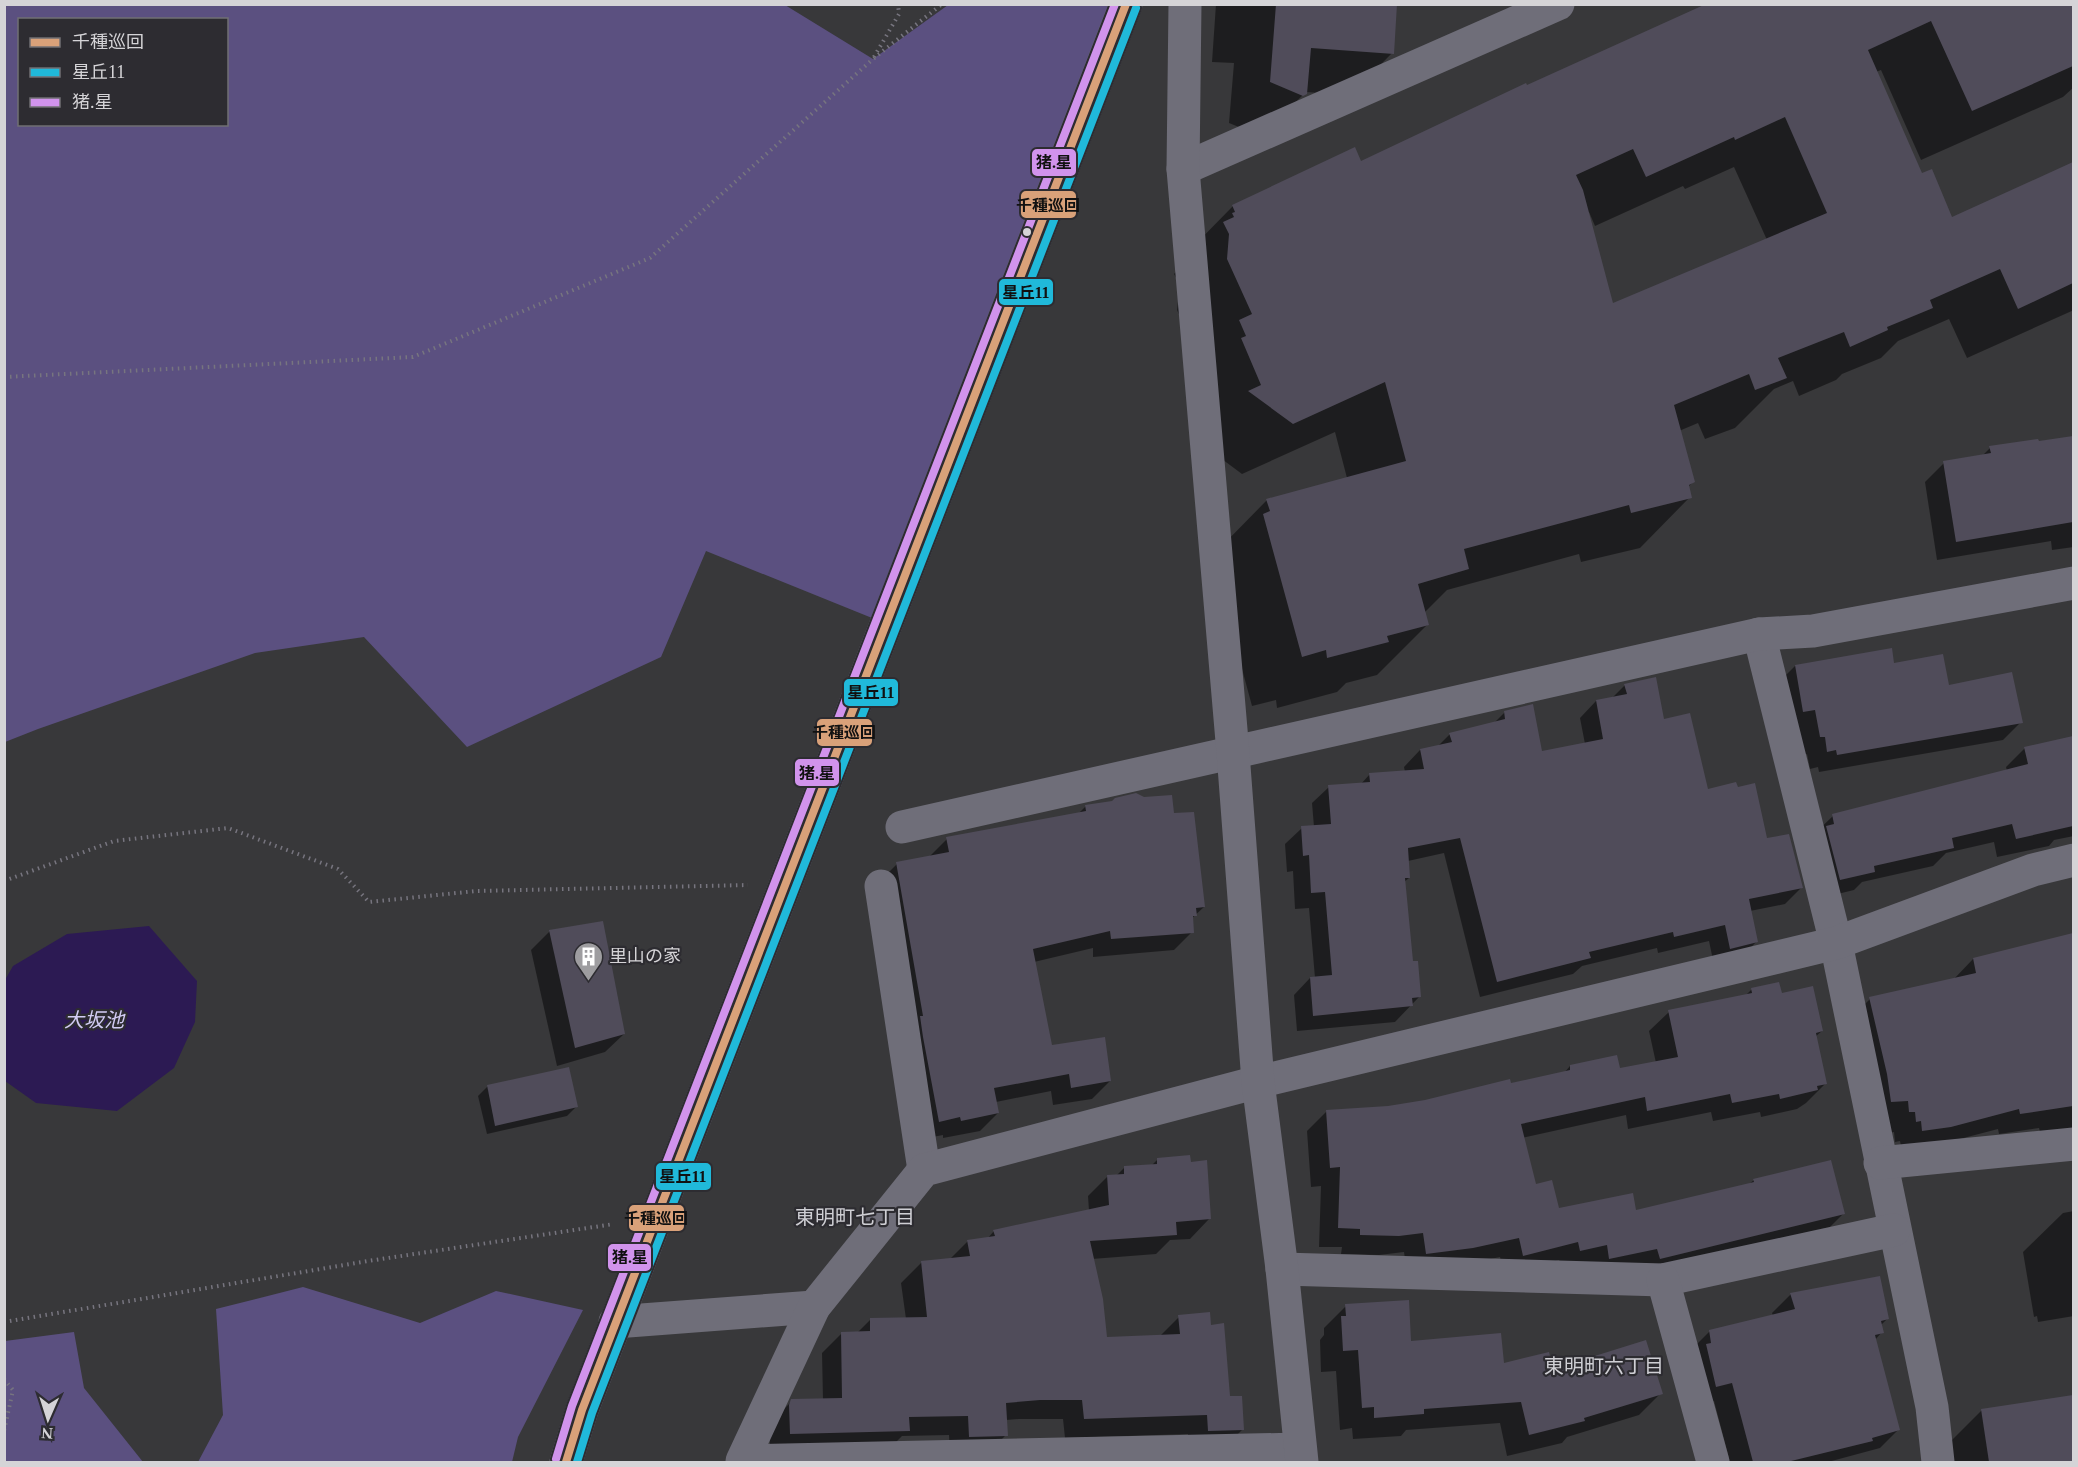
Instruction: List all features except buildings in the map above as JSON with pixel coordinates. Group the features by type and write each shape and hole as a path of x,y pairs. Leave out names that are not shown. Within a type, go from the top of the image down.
{"street":[{"path":"566,1462 582,1410 615,1322 1126,4"},
{"path":"1185,4 1183,169 1233,753 1258,1082 1282,1269 1301,1456 742,1461 814,1307 924,1170 1258,1082 1836,943 2033,870 2073,860"},
{"path":"1183,169 1558,4"},
{"path":"902,827 1759,634 1813,631 2073,583"},
{"path":"1759,634 1836,943 1932,1407 1938,1462"},
{"path":"881,886 924,1170"},
{"path":"1880,1163 2073,1144"},
{"path":"1282,1269 1663,1280 1894,1230"},
{"path":"1663,1280 1713,1462"},
{"path":"615,1322 814,1307"}],"path":[{"path":"873,59 899,14 898,4"},
{"path":"4,377 413,357 650,258 873,59 942,4"},
{"path":"4,881 114,841 228,828 338,869 369,902 476,891 785,884"},
{"path":"4,1322 368,1261 656,1218"},
{"path":"4,1379 13,1390 4,1431"}],"shaded area":[{"path":"5,5 785,5 873,59 948,5 1122,5 877,620 706,551 661,657 467,747 364,637 255,653 5,742"},
{"path":"303,1287 420,1323 496,1291 583,1310 518,1437 512,1462 198,1462 223,1415 216,1309"},
{"path":"74,1332 84,1388 143,1462 5,1462 5,1341"}],"water":[{"name":"大坂池","path":"149,926 197,981 195,1022 174,1068 117,1111 36,1103 5,1081 5,980 13,966 67,934"}],"transit line":[{"name":"猪.星","path":"556,1459 572,1406 1115,4"},
{"name":"千種巡回","path":"566,1462 582,1410 1126,4"},
{"name":"星丘11","path":"577,1462 592,1413 1136,8"}],"place":[{"name":"里山の家","path":"588,982"}],"district":[{"name":"東明町七丁目","path":"855,1217"},
{"name":"東明町六丁目","path":"1604,1366"}]}
